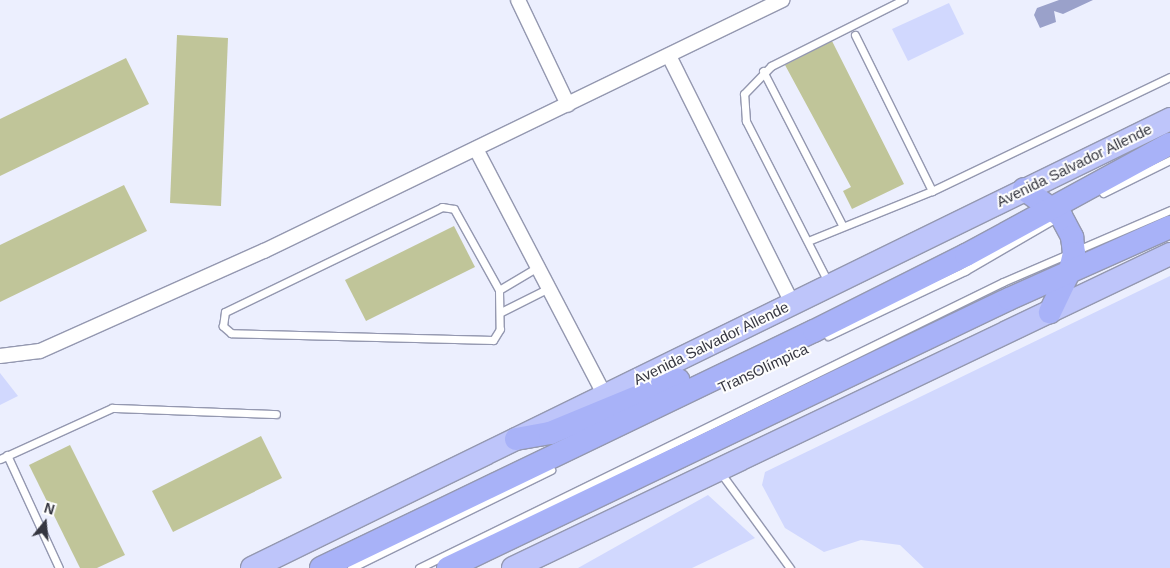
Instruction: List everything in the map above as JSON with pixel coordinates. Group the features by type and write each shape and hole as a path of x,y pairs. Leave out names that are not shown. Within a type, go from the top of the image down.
{"highway":[{"name":"Avenida Salvador Allende","path":"321,568 818,335 966,255 1060,211 1170,144"},
{"path":"1024,189 1060,211 1072,237 1072,261 1050,312"},
{"path":"448,568 1072,261 1170,227"},
{"path":"516,439 550,433 792,333 818,335"}],"main road":[{"name":"Avenida Salvador Allende","path":"252,568 1170,119"},
{"path":"513,568 717,468 1170,254"}],"street":[{"path":"518,0 568,105"},
{"path":"0,356 40,351 264,251 782,0"},
{"path":"669,56 792,303"},
{"path":"476,149 604,396"}],"lane":[{"path":"829,285 743,108 748,86 763,71 903,0"},
{"path":"855,35 932,191"},
{"path":"763,71 842,225"},
{"path":"808,241 842,225 932,191 1170,77"},
{"path":"1096,196 1170,160"},
{"path":"447,206 454,209 499,290 501,312 500,329 493,340 231,333 222,322 225,312 447,206"},
{"name":"TransOlímpica","path":"419,568 1003,282 1072,261 1170,210"},
{"path":"499,290 536,268"},
{"path":"501,312 547,289"},
{"path":"59,568 4,457 112,408 276,414"},
{"path":"351,568 563,464"},
{"path":"717,468 790,568"}],"shaded area":[{"path":"1059,0 1093,0 1063,14 1054,11 1056,22 1040,28 1034,15 1037,8"},
{"path":"949,3 964,34 908,61 892,29"},
{"path":"1170,276 1170,568 924,568 900,545 861,540 824,552 785,528 762,485 765,472"},
{"path":"0,373 18,396 0,405"},
{"path":"708,495 755,538 692,568 578,568"}],"building":[{"path":"177,35 228,38 221,206 170,203"},
{"path":"832,41 904,184 852,209 843,191 851,187 785,65"},
{"path":"126,58 149,104 0,176 0,119"},
{"path":"124,185 147,231 0,302 0,245"},
{"path":"454,226 475,267 366,321 345,280"},
{"path":"261,436 282,478 173,532 152,491"},
{"path":"70,445 125,555 97,568 80,568 29,465"}]}
